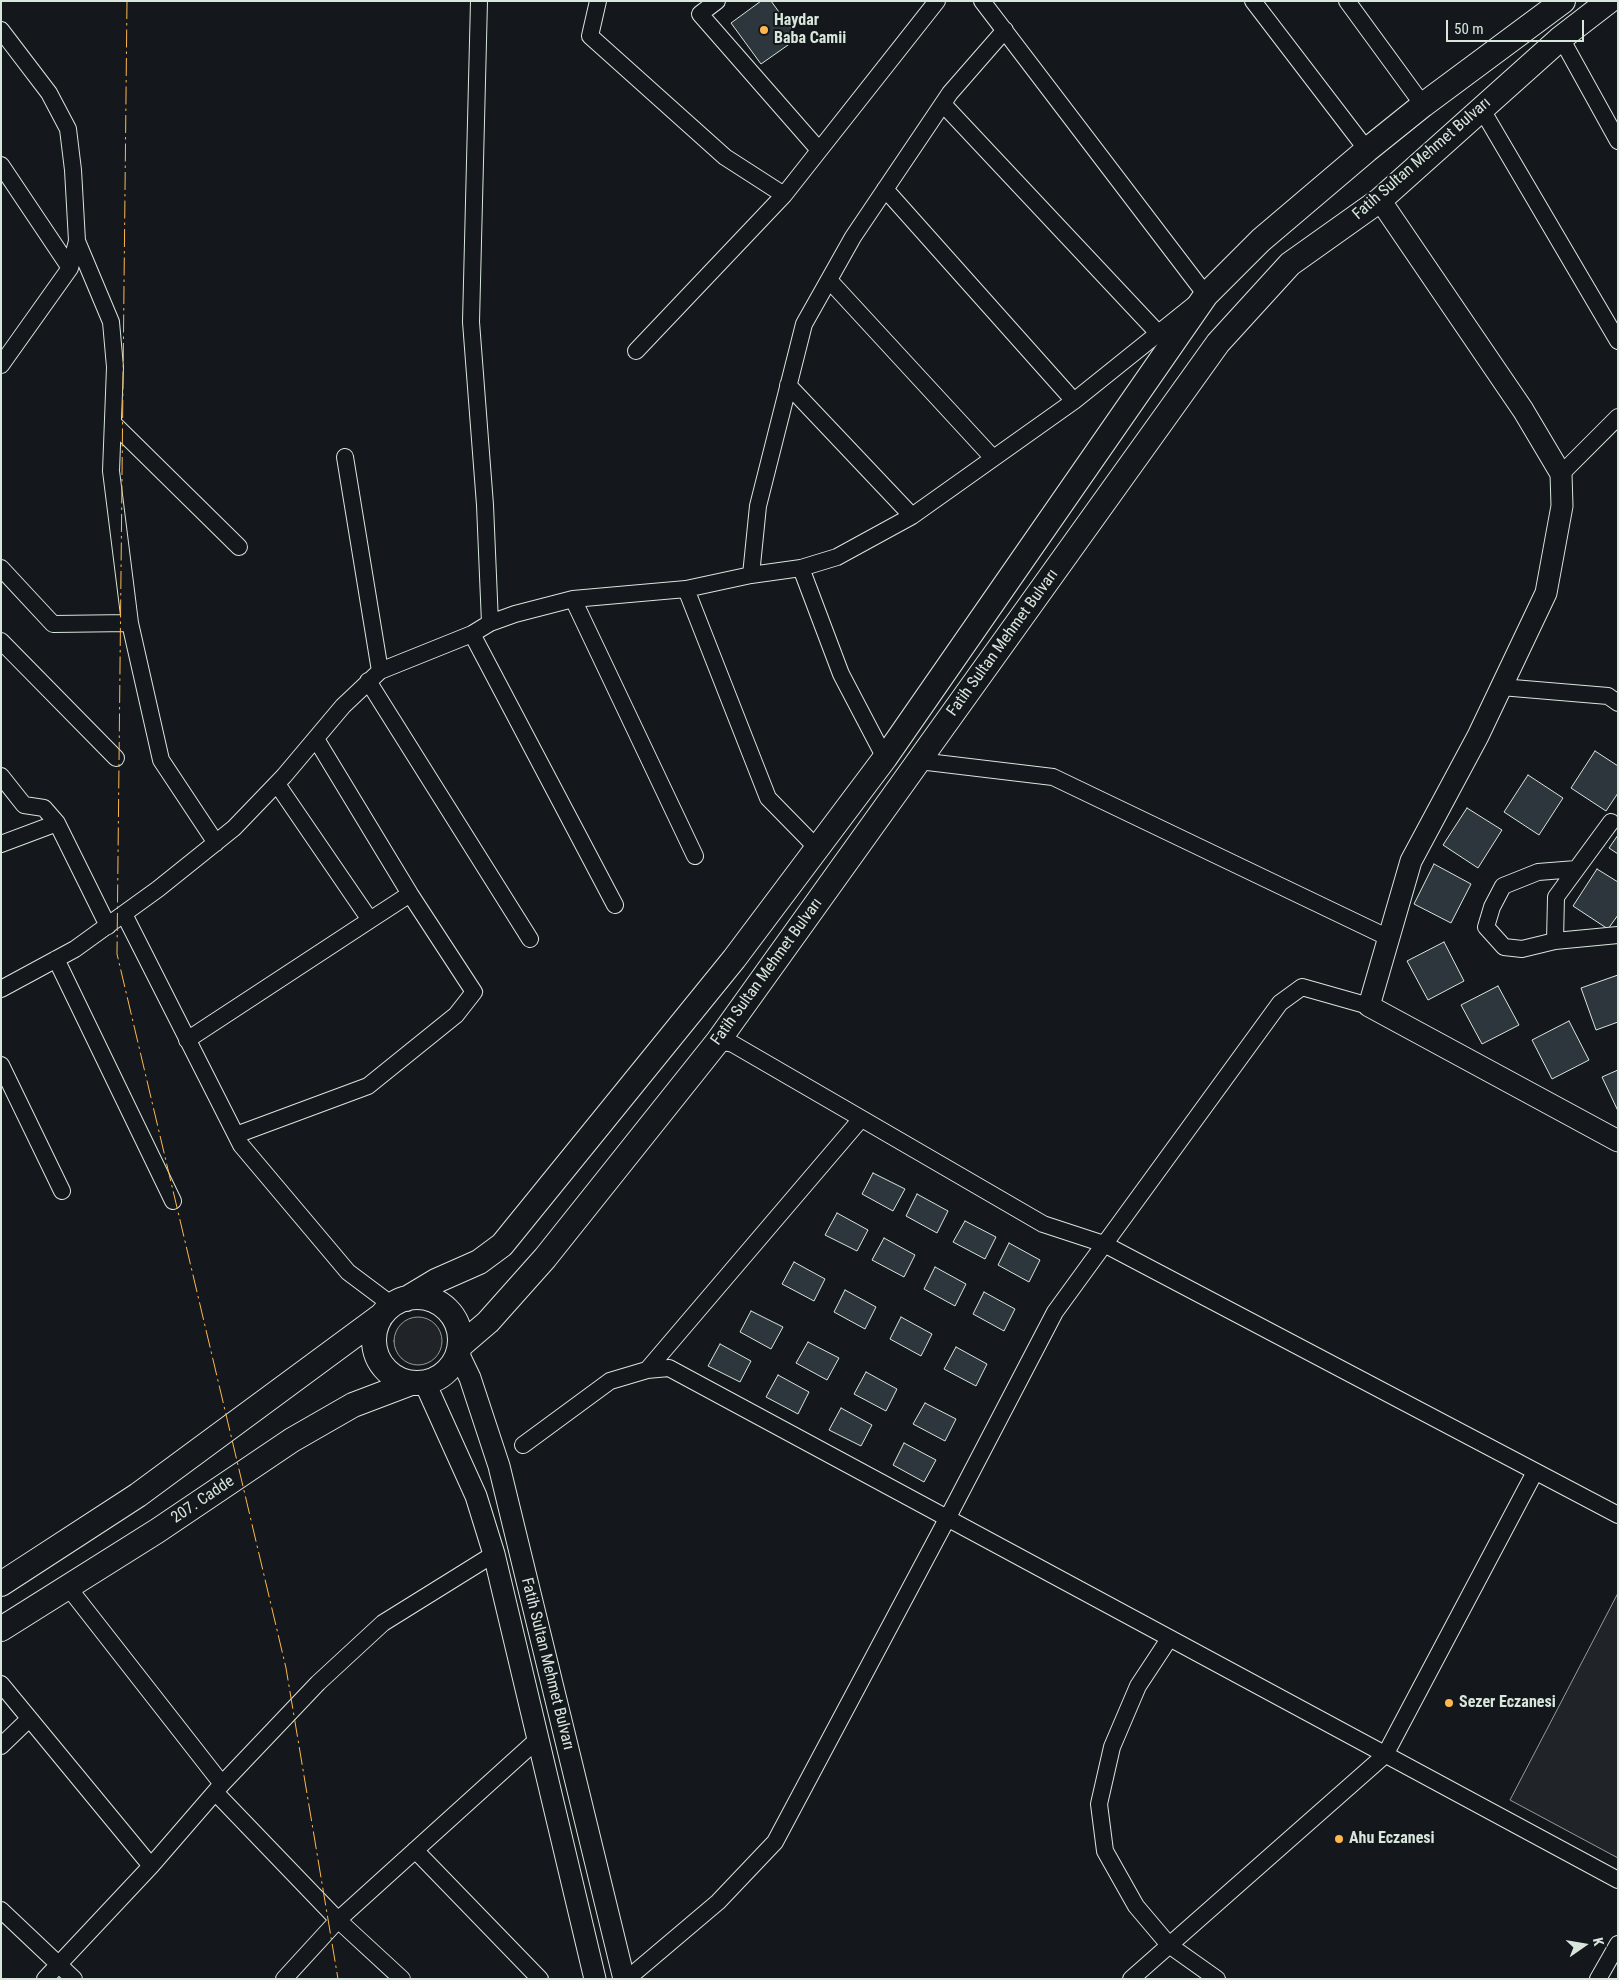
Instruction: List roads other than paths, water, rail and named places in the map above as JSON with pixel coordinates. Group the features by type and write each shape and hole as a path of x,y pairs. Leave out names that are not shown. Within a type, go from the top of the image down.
{"main road":[{"name":"Fatih Sultan Mehmet Bulvarı","path":"393,1307 436,1281 479,1262 502,1245 734,959 885,758 1206,295 1261,240 1367,150 1423,105 1564,1"},
{"name":"Fatih Sultan Mehmet Bulvarı","path":"459,1350 488,1322 545,1258 718,1041 1218,343 1290,264 1380,200 1561,38 1609,1"},
{"path":"1,1584 138,1495 393,1307 420,1297 433,1300 445,1308 454,1318 459,1332 459,1350 451,1367 439,1377 418,1383 397,1378 386,1370 378,1358 374,1343 376,1329 393,1307"},
{"name":"207. Cadde","path":"1,1629 157,1531 292,1440 353,1404 418,1383"}],"street":[{"path":"478,1 471,322 485,505 490,623"},
{"path":"598,1 590,36 726,157 784,196"},
{"path":"717,1 700,14 819,150"},
{"path":"636,351 784,196 937,1"},
{"path":"1,989 75,949 124,914 234,828 278,784 368,681 380,671 472,634 490,623 573,599 686,589 751,575 801,568 837,557 912,516 1074,401 1206,295 982,1"},
{"path":"1253,1 1367,150"},
{"path":"1347,1 1423,105"},
{"path":"1,30 49,92 68,129 74,170 77,241 70,268 1,365"},
{"path":"751,575 758,506 804,324 853,238 943,104 1004,30"},
{"path":"1561,38 1618,141"},
{"path":"943,104 1158,333"},
{"path":"1481,108 1618,341"},
{"path":"1,165 70,268"},
{"path":"885,190 1074,401"},
{"path":"1369,1006 1411,861 1478,736 1546,593 1562,506 1561,474 1523,410 1380,200"},
{"path":"77,241 111,322 115,367 111,471 130,623 161,760 216,843"},
{"path":"829,280 992,458"},
{"path":"788,385 912,516"},
{"path":"1561,474 1618,416"},
{"path":"113,423 240,547"},
{"path":"346,457 380,671"},
{"path":"1,568 53,624 130,623"},
{"path":"801,568 841,674 885,758"},
{"path":"686,589 768,798 817,848"},
{"path":"573,599 694,856"},
{"path":"472,634 615,905"},
{"path":"1,641 116,758"},
{"path":"368,681 530,939"},
{"path":"1501,687 1608,696 1618,703"},
{"path":"236,1136 368,1086 456,1015 474,992 410,894 316,739"},
{"path":"919,761 1053,777 1389,938"},
{"path":"1,776 24,805 44,808 57,823 108,926"},
{"path":"278,784 370,920"},
{"path":"1556,941 1556,897 1611,822"},
{"path":"1,844 57,823"},
{"path":"1576,869 1538,872 1503,886 1492,907 1486,927 1504,947 1522,949 1556,941 1618,935"},
{"path":"187,1040 410,894"},
{"path":"124,914 241,1145 348,1272 393,1307"},
{"path":"56,959 173,1201"},
{"path":"626,1979 718,1902 775,1842 1055,1312 1280,1003 1302,987 1369,1006 1618,1141"},
{"path":"718,1041 733,1044 1043,1224 1104,1244 1618,1515"},
{"path":"1,1065 62,1191"},
{"path":"647,1370 861,1119"},
{"name":"Fatih Sultan Mehmet Bulvarı","path":"459,1350 499,1466 626,1979"},
{"path":"523,1445 610,1381 647,1370 669,1368 1618,1880"},
{"name":"Fatih Sultan Mehmet Bulvarı","path":"418,1383 476,1496 494,1554 595,1979"},
{"path":"1131,1979 1385,1755 1535,1472"},
{"path":"45,1979 151,1866 218,1788 318,1683 384,1623 494,1554"},
{"path":"68,1587 218,1788 338,1920 402,1979"},
{"path":"1169,1639 1134,1695 1112,1747 1099,1804 1105,1851 1136,1906 1169,1945 1217,1979"},
{"path":"1,1684 151,1866"},
{"path":"1,1746 29,1719"},
{"path":"284,1979 338,1920 538,1740"},
{"path":"415,1850 540,1979"},
{"path":"1,1910 74,1979"},
{"path":"1598,1979 1618,1944"}],"place":[{"name":"Haydar Baba Camii","path":"764,30"},
{"name":"Sezer Eczanesi","path":"1449,1703"},
{"name":"Ahu Eczanesi","path":"1339,1839"}]}
